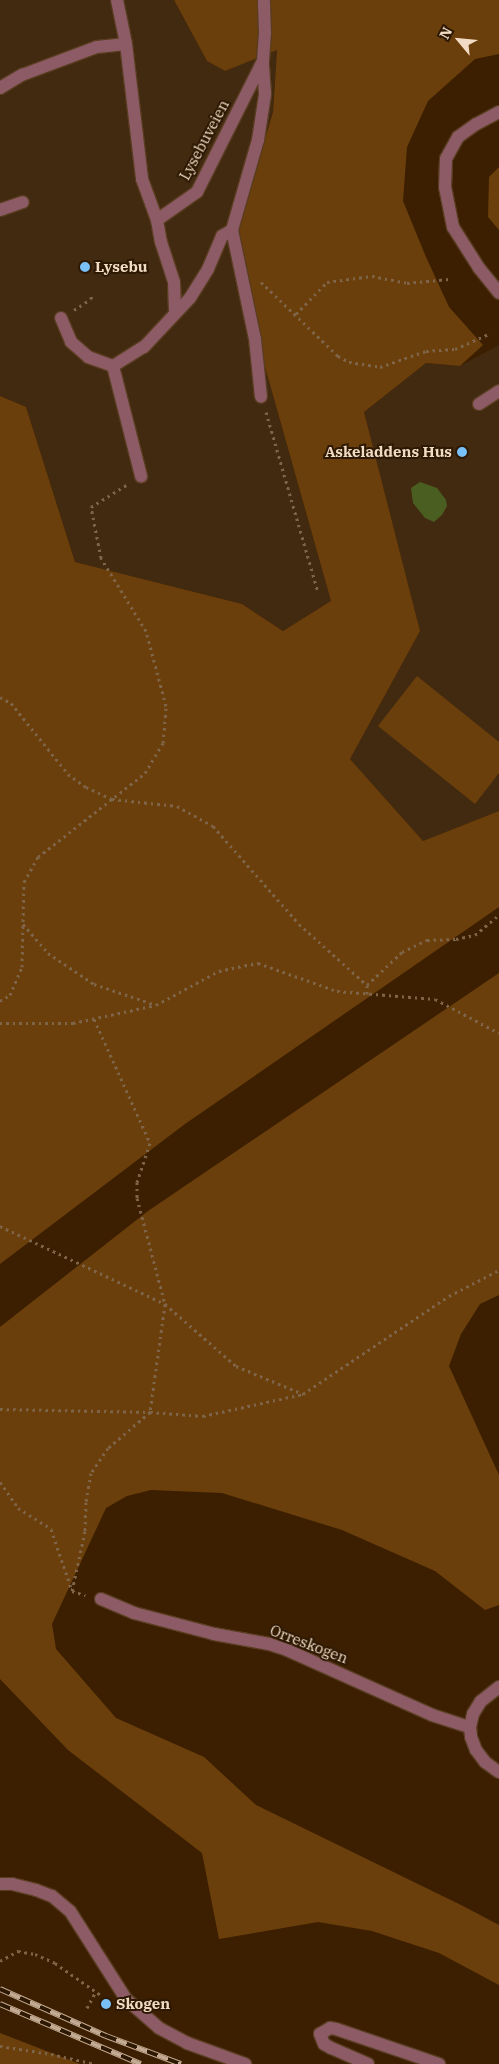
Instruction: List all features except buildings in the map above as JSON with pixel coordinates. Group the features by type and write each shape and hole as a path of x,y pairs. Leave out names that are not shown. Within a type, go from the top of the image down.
{"street":[{"path":"117,0 126,44 142,178 157,220 174,282 175,313"},
{"name":"Lysebuveien","path":"157,220 197,192 263,62 265,33 264,0"},
{"path":"0,88 22,75 97,47 126,44"},
{"path":"261,397 255,338 232,230 258,140 265,94 263,62"},
{"path":"499,112 476,124 458,137 446,159 444,188 453,227 479,268 499,293"},
{"path":"0,210 22,202"},
{"path":"112,366 144,348 190,298 208,269 222,236 232,230"},
{"path":"61,318 71,342 88,356 112,366"},
{"path":"112,366 141,476"},
{"path":"479,404 499,391"},
{"name":"Orreskogen","path":"101,1599 118,1607 214,1634 270,1644 432,1715 470,1727"},
{"path":"499,1687 481,1700 473,1714 470,1727 471,1737 476,1750 485,1762 499,1772"},
{"path":"0,1884 12,1884 52,1896 70,1911 126,1999 159,2028 187,2043 245,2064"},
{"path":"368,2064 324,2044 320,2034 330,2028 336,2029 439,2064"}],"path":[{"path":"237,259 338,356 349,362 380,367 426,351 454,349 491,333"},
{"path":"296,314 327,282 372,276 407,282 449,279"},
{"path":"61,318 91,299 92,293"},
{"path":"261,397 318,592"},
{"path":"0,1001 10,995 22,967 24,882 38,857 145,773 163,743 166,706 146,631 101,558 91,506 141,476"},
{"path":"0,697 11,704 68,774 86,788 112,799 177,806 213,826 299,924 366,986 367,994"},
{"path":"366,986 402,952 427,940 456,939 475,935 499,915"},
{"path":"23,924 48,953 94,984 156,1005"},
{"path":"0,1023 72,1023 156,1005 219,971 258,963 337,991 435,999 499,1033"},
{"path":"72,1591 85,1531 86,1502 91,1473 108,1448 150,1412 165,1304 137,1198 137,1182 150,1143 94,1019"},
{"path":"0,1226 165,1304 236,1366 303,1394"},
{"path":"0,1409 150,1412 204,1416 303,1394 450,1296 499,1270"},
{"path":"0,1482 18,1508 51,1529 72,1591"},
{"path":"72,1591 101,1599"},
{"path":"0,1961 18,1951 35,1954 55,1963 107,2000"},
{"path":"87,2008 96,1991"},
{"path":"0,2046 51,2054 95,2064"}],"shaded area":[{"name":"Lysebu","path":"0,0 174,0 207,61 225,71 277,49 273,112 232,251 331,601 283,631 242,604 75,562 26,407 0,396"},
{"path":"174,0 499,0 499,54 475,59 428,101 407,147 403,201 449,307 483,345 460,366 426,363 364,412 420,631 350,759 423,841 499,811 499,907 185,1124 0,1264 0,396 26,407 75,562 242,604 283,631 331,601 232,250 273,112 277,50 225,71 207,61"},
{"path":"499,167 499,230 488,217 489,177"},
{"path":"499,345 499,811 423,841 350,759 420,631 364,412 426,363 460,366"},
{"path":"420,482 437,488 446,500 447,506 442,515 434,522 425,518 413,503 411,488"},
{"path":"417,676 499,742 499,773 475,804 378,726"},
{"path":"499,973 499,1295 480,1304 461,1334 449,1366 499,1475 499,1605 485,1610 435,1571 342,1530 222,1493 151,1490 127,1496 106,1508 52,1624 56,1649 116,1718 204,1757 256,1805 499,1925 499,1985 439,1953 372,1931 318,1922 219,1939 202,1853 68,1750 0,1679 0,1327 148,1211"},
{"path":"0,2033 80,2064 0,2064"}],"railway":[{"path":"0,1989 106,2036 181,2064"},
{"path":"0,2004 141,2064"}],"place":[{"name":"Lysebu","path":"85,267"},
{"name":"Askeladdens Hus","path":"462,452"},
{"name":"Skogen","path":"106,2004"}]}
